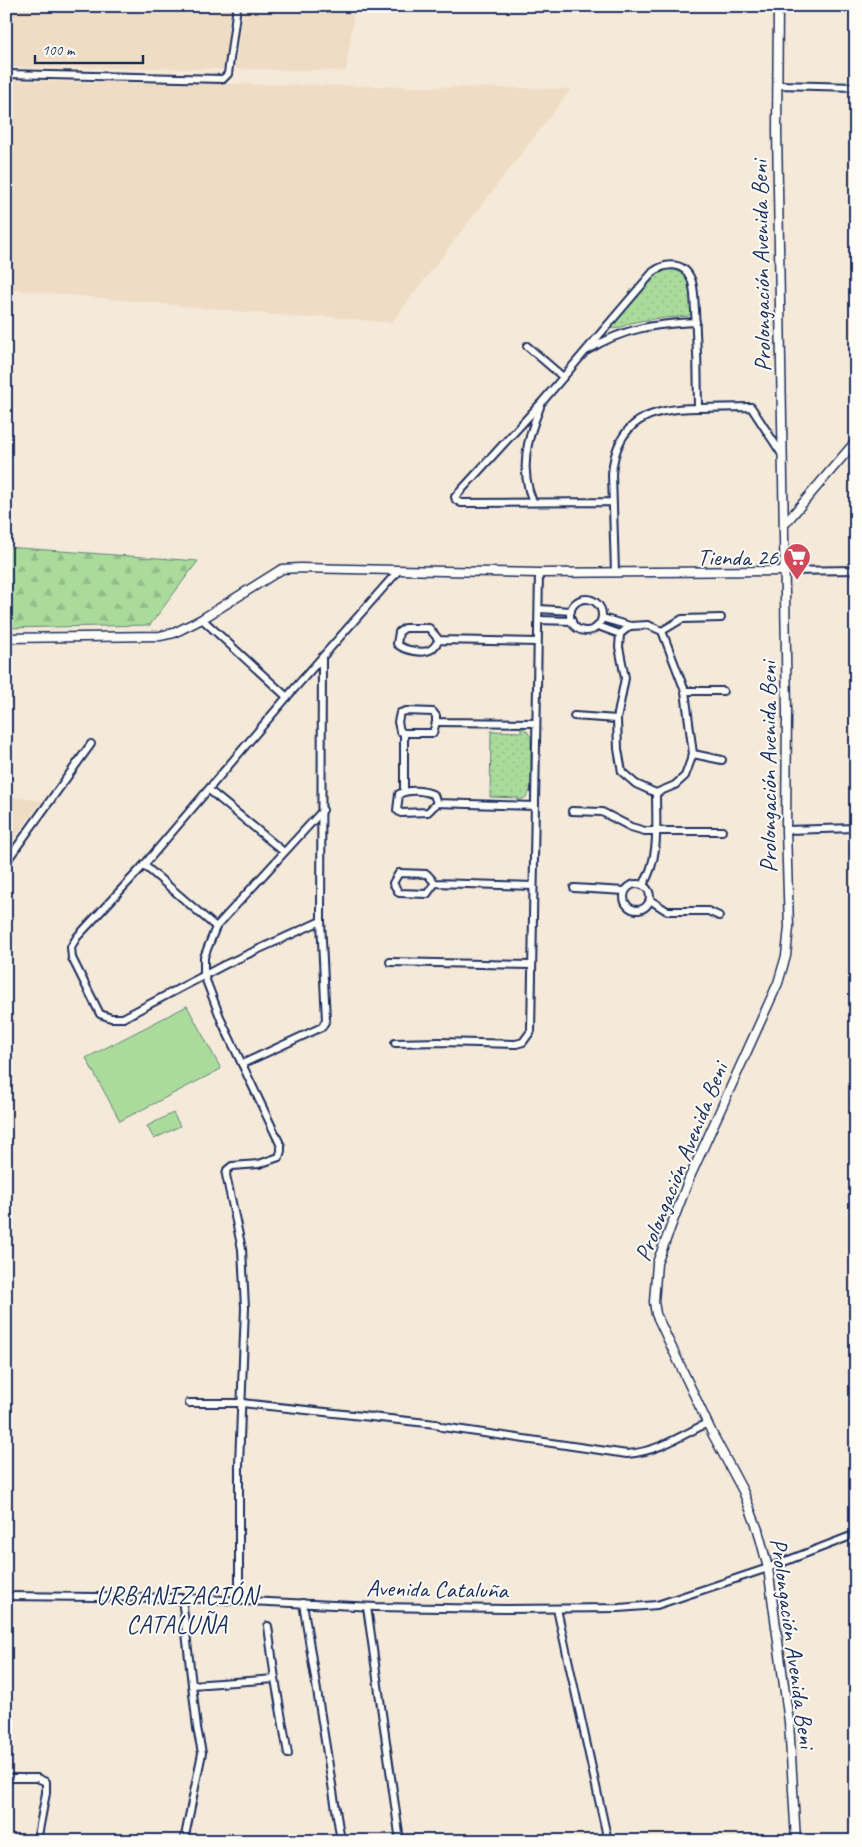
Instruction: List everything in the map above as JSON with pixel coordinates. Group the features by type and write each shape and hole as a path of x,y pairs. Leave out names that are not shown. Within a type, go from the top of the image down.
{"street":[{"path":"6,74 223,79 228,74 237,6"},
{"name":"Prolongación Avenida Beni","path":"778,6 777,130 787,712 786,830 788,927 786,956 778,982 689,1179 656,1263 654,1288 656,1314 707,1423 743,1491 758,1530 768,1568 789,1722 796,1841"},
{"path":"778,85 856,87"},
{"path":"613,502 461,503 456,500 456,497 542,402 653,272 664,266 675,265 685,270 691,278 694,290 698,408"},
{"path":"583,353 609,338 634,328 696,322"},
{"path":"527,346 563,377"},
{"path":"533,502 526,478 526,454 530,434 542,402"},
{"path":"615,572 612,474 616,453 626,433 633,425 645,417 661,411 679,408 751,407 783,456"},
{"path":"784,525 856,441"},
{"path":"6,638 160,636 174,633 282,569 539,573 856,570"},
{"path":"321,921 274,941 204,975 123,1018 112,1018 100,1014 72,958 71,947 77,937 144,865 287,697 399,570"},
{"path":"395,1043 516,1044 523,1042 531,1031 539,573"},
{"path":"588,599 597,603 602,612 602,618 594,629 583,631 574,625 571,611 577,602 588,599"},
{"path":"539,609 571,611"},
{"path":"202,618 287,697"},
{"path":"602,618 630,626 648,625 662,631 685,691 692,754 685,776 675,785 656,793 636,784 622,772 618,750 617,720 625,678 619,647 620,634 630,626"},
{"path":"662,631 682,619 721,618"},
{"path":"539,620 572,620"},
{"path":"598,626 620,634"},
{"path":"439,640 431,650 427,651 406,650 397,644 399,632 405,628 429,628 439,640 537,642"},
{"path":"242,1064 322,1027 326,1020 321,921 322,659"},
{"path":"685,691 723,691"},
{"path":"406,710 433,712 436,716 436,722 433,733 404,733 400,731 398,722 400,713 406,710"},
{"path":"574,716 617,720"},
{"path":"436,722 536,724"},
{"path":"404,733 404,792"},
{"path":"6,862 91,744"},
{"path":"692,754 722,760"},
{"path":"209,790 284,852"},
{"path":"437,803 434,795 427,792 404,792 399,794 396,810 401,813 428,812 437,803 535,806"},
{"path":"643,885 654,856 656,793"},
{"path":"239,1601 239,1465 245,1308 242,1249 226,1175 227,1170 232,1166 259,1164 279,1157 281,1146 222,1022 204,975 204,957 216,927 322,810"},
{"path":"572,810 602,812 631,827 645,831 722,832"},
{"path":"786,830 856,828"},
{"path":"144,865 216,927"},
{"path":"435,882 426,894 399,893 394,883 399,873 427,874 435,882 533,886"},
{"path":"574,888 625,891 635,884 643,885 649,891 650,900 646,908 637,911 629,908 624,900 625,891"},
{"path":"650,900 667,911 708,911 719,916"},
{"path":"390,962 531,965"},
{"path":"189,1402 242,1403 436,1424 442,1427 627,1454 641,1454 658,1448 707,1423"},
{"name":"Avenida Cataluña","path":"6,1596 182,1598 367,1607 557,1609 657,1605 768,1568 856,1534"},
{"path":"182,1598 202,1753 184,1841"},
{"path":"303,1603 341,1841"},
{"path":"367,1607 400,1841"},
{"path":"557,1609 608,1841"},
{"path":"268,1626 288,1754"},
{"path":"192,1685 275,1679"},
{"path":"6,1778 37,1778 46,1782 46,1793 37,1841"}],"shaded area":[{"path":"6,6 231,6 224,69 6,67"},
{"path":"244,6 355,6 346,71 235,69"},
{"path":"6,81 571,89 391,323 323,316 308,318 6,289"},
{"path":"6,796 42,801 6,849"}],"green space":[{"path":"674,268 685,275 688,280 692,313 688,316 650,319 621,327 609,328 657,272 662,269"},
{"path":"6,547 198,561 150,625 6,628"},
{"path":"521,728 526,730 531,737 530,791 525,798 518,800 518,798 490,797 491,731 521,732"},
{"path":"187,1006 221,1069 120,1121 86,1058"},
{"path":"173,1113 180,1126 154,1139 147,1126"}],"place":[{"name":"Tienda 26","path":"797,581"}],"district":[{"name":"URBANIZACIÓN CATALUÑA","path":"177,1610"}]}
